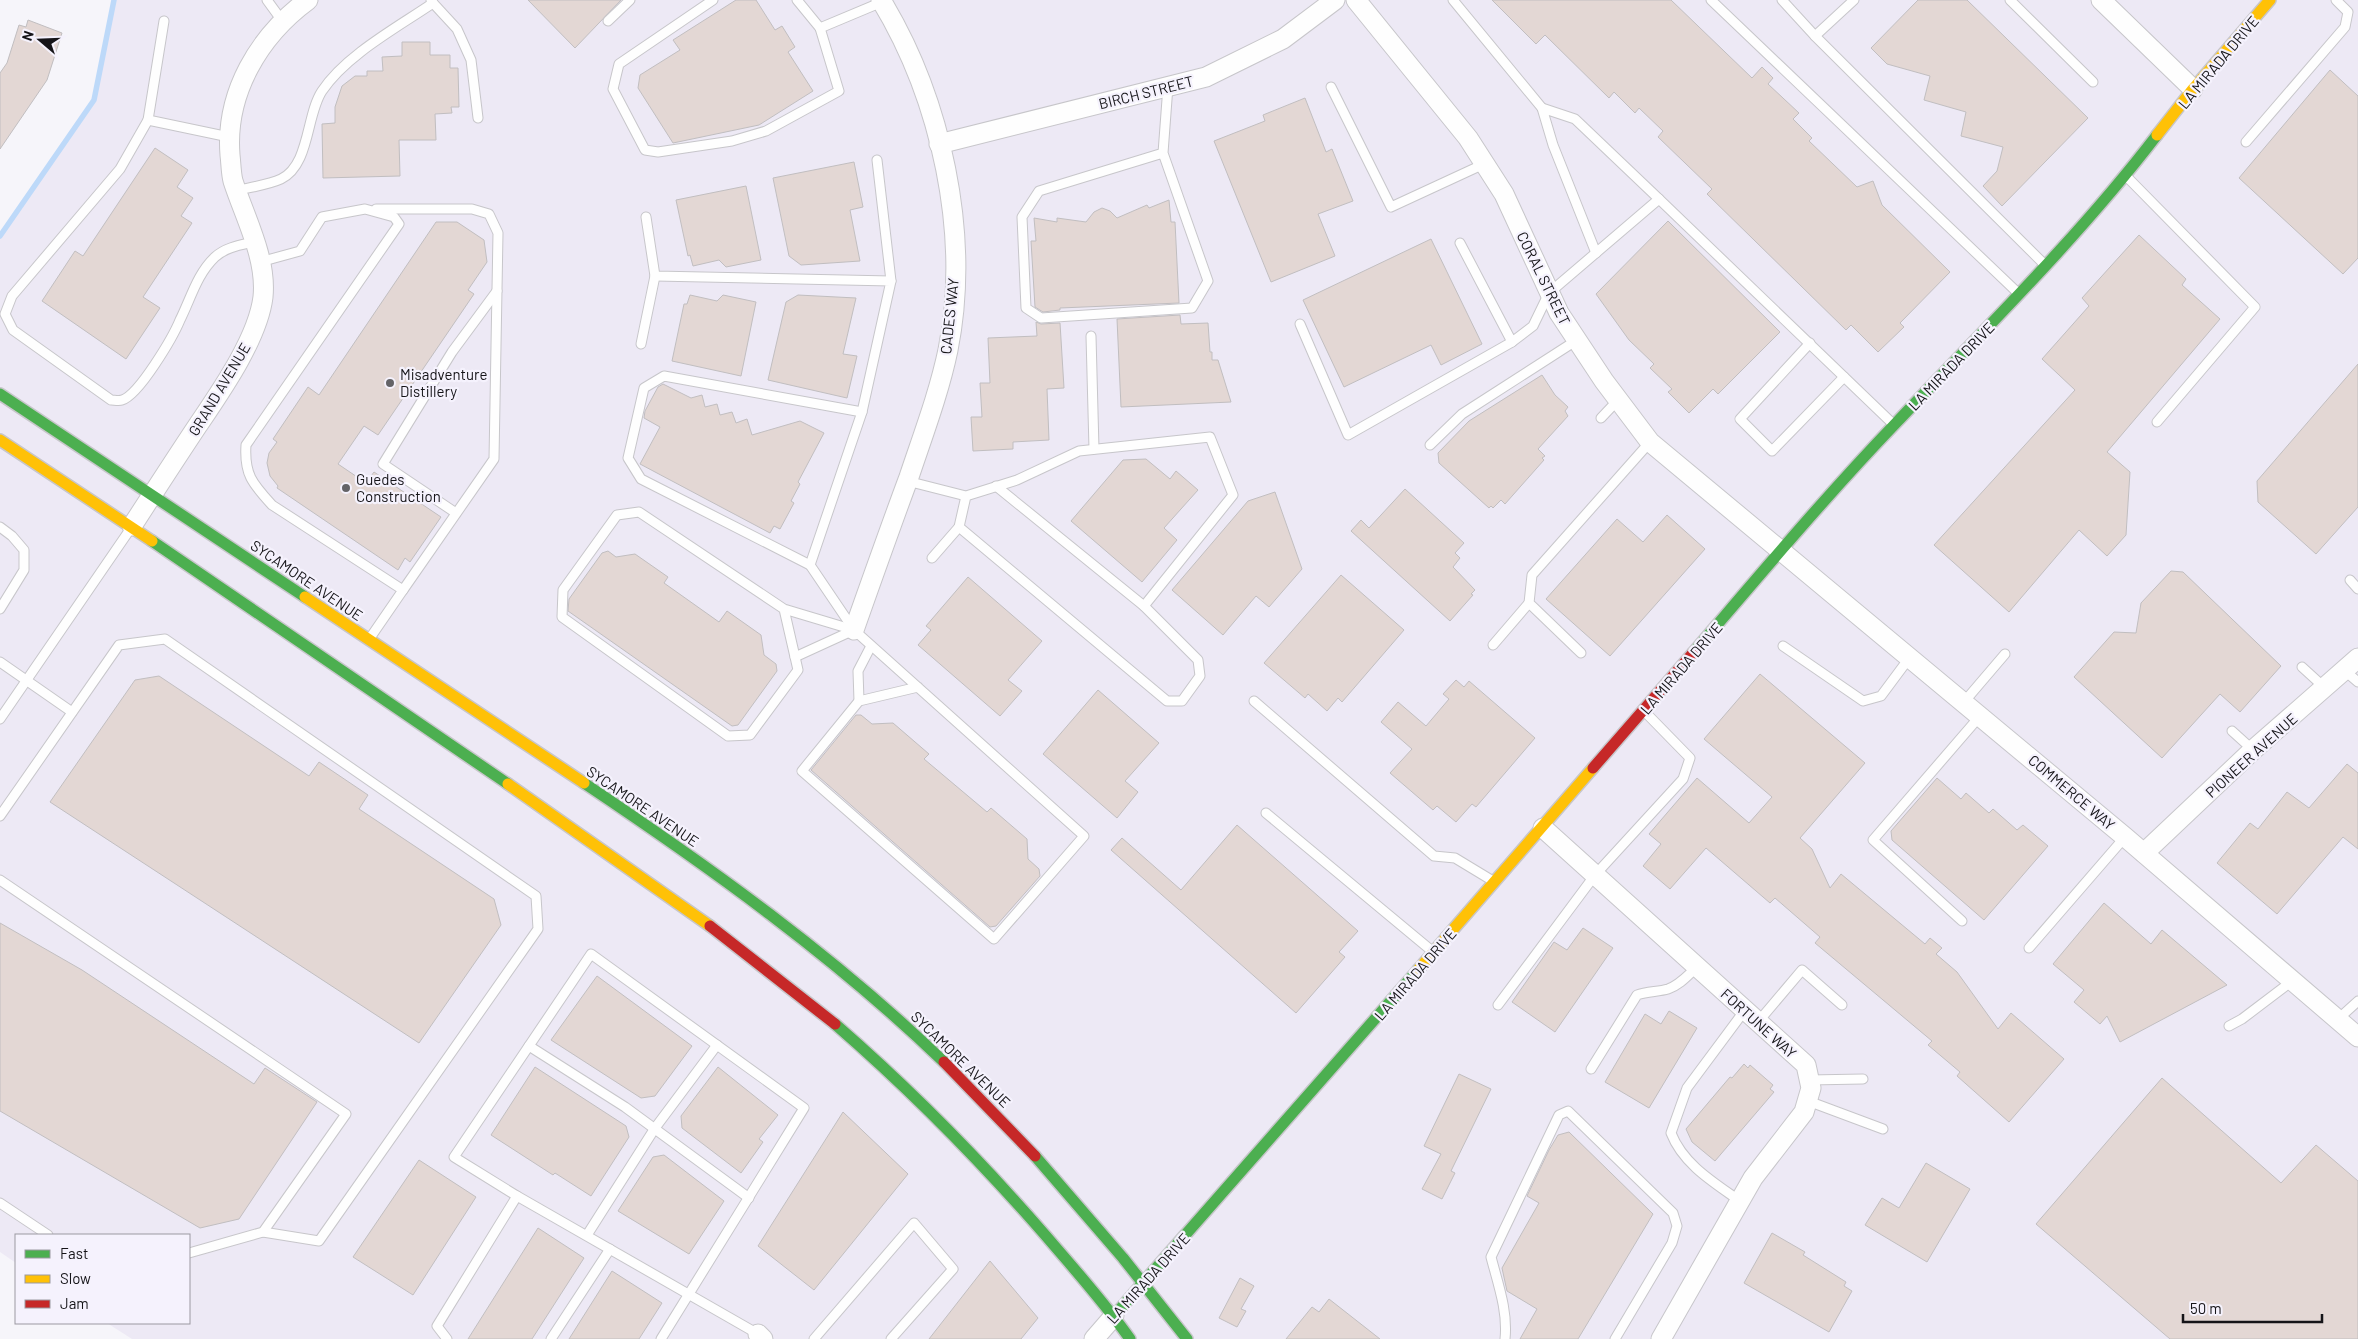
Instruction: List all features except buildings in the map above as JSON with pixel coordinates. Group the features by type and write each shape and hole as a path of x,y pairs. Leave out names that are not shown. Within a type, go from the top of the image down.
{"main road":[{"name":"LA MIRADA DRIVE","path":"1114,1316 1496,882 1782,550 1894,425 2020,294 2126,176 2193,89 2270,0"},
{"name":"SYCAMORE AVENUE","path":"0,394 667,839 794,932 909,1028 989,1106 1063,1187 1144,1282 1187,1339"},
{"path":"0,440 132,526 640,874 762,965 880,1064 960,1142 1114,1316 1130,1339"}],"street":[{"name":"GRAND AVENUE","path":"132,526 229,378 250,338 263,297 260,262 232,178 229,137 233,104 249,66 270,34 308,0"},
{"name":"BIRCH STREET","path":"939,144 1206,77 1283,39 1335,0"},
{"name":"CORAL STREET","path":"1356,0 1468,138 1504,194 1559,313 1618,400 1650,442 1782,550"},
{"path":"2101,0 2193,89"},
{"name":"CADES WAY","path":"854,630 928,422 948,350 954,295 954,241 948,183 929,101 897,27 882,1"},
{"name":"COMMERCE WAY","path":"1782,550 2144,852 2358,1038"},
{"name":"PIONEER AVENUE","path":"2144,852 2253,750 2325,688 2353,670"},
{"name":"FORTUNE WAY","path":"1543,828 1806,1065 1810,1080"},
{"path":"1661,1339 1753,1178 1804,1112 1812,1088 1810,1080"},
{"name":"LA MIRADA DRIVE","path":"1094,1339 1114,1316"}],"lane":[{"path":"267,0 283,22"},
{"path":"608,21 630,0"},
{"path":"713,0 619,64 613,89 645,150 658,152 713,144 766,131 839,92 820,28 797,0"},
{"path":"1453,0 1542,108 1553,145 1596,253"},
{"path":"1712,0 2020,294"},
{"path":"1782,0 1815,36 2046,266"},
{"path":"1815,36 1854,0"},
{"path":"2010,0 2093,82"},
{"path":"2246,142 2345,27 2348,12 2336,0"},
{"path":"820,28 882,1"},
{"path":"236,190 282,179 293,169 304,148 311,118 322,91 340,69 432,2 457,29 470,60 478,118"},
{"path":"164,21 148,120 120,169 12,296 5,314 13,330 111,400 122,400 133,393 146,377 180,322 204,270 216,256 230,248 254,242"},
{"path":"1163,152 1039,191 1022,218 1026,308 1041,318 1192,308 1208,281 1163,152 1168,86"},
{"path":"1330,87 1391,207 1484,164"},
{"path":"1542,108 1575,119 1894,425"},
{"path":"148,120 229,137"},
{"path":"810,565 862,412 891,281 877,160"},
{"path":"2126,176 2255,307 2157,422"},
{"path":"1300,324 1348,435 1512,342 1533,326 1550,293 1660,199"},
{"path":"260,262 300,251 322,216 365,209 472,209 489,214 498,233 494,459 369,640"},
{"path":"365,209 394,218 399,224 246,445 245,465 255,486 272,505 403,590"},
{"path":"641,344 655,276 646,217"},
{"path":"1460,243 1512,342"},
{"path":"655,276 891,281"},
{"path":"456,513 384,464 452,352 497,291"},
{"path":"1090,336 1094,449"},
{"path":"1430,445 1462,414 1577,340"},
{"path":"1810,344 1740,419 1772,451 1844,377"},
{"path":"862,412 664,376 644,388 628,458 641,479 810,565 854,630 1084,836 994,939 802,771 859,701 918,688"},
{"path":"1601,418 1618,400"},
{"path":"907,481 966,496 1017,480 1079,451 1210,437 1233,495 1144,606"},
{"path":"1493,645 1529,603 1532,575 1650,442"},
{"path":"959,527 1167,701 1182,701 1200,676 1198,660 1144,606 996,486"},
{"path":"932,558 959,527 966,496"},
{"path":"784,609 798,670 750,735 728,736 562,617 563,590 617,514 639,512 784,609 854,630"},
{"path":"0,719 132,526"},
{"path":"0,528 12,536 24,550 24,570 0,609"},
{"path":"2350,580 2358,589"},
{"path":"1529,603 1581,653"},
{"path":"795,657 854,630"},
{"path":"0,816 119,645 165,639 536,896 538,928 319,1241 263,1232 190,1253"},
{"path":"859,701 858,671 871,646"},
{"path":"1783,646 1863,701 1880,696 1910,657"},
{"path":"1964,702 2005,654"},
{"path":"0,662 72,712"},
{"path":"2302,667 2325,688"},
{"path":"1254,701 1434,856 1455,858 1496,882"},
{"path":"1498,1006 1595,875 1683,779 1690,758 1644,711"},
{"path":"1962,921 1873,840 1980,716"},
{"path":"2232,731 2253,750"},
{"path":"1266,813 1434,952"},
{"path":"2029,948 2125,837"},
{"path":"0,880 346,1114 263,1232"},
{"path":"661,1339 690,1294 804,1108 591,954 454,1158 690,1294 758,1337"},
{"path":"1591,1069 1637,995 1645,991 1668,989 1680,983 1697,967"},
{"path":"1740,1201 1702,1174 1677,1148 1671,1133 1687,1088 1751,1016 1802,970 1842,1005"},
{"path":"2229,1026 2242,1019 2292,981"},
{"path":"2337,1020 2358,1001"},
{"path":"587,1236 655,1128 717,1045"},
{"path":"529,1046 655,1128 749,1198"},
{"path":"1810,1080 1862,1079"},
{"path":"1808,1101 1883,1129"},
{"path":"1505,1339 1507,1324 1504,1305 1490,1257 1559,1115 1568,1111 1673,1213 1677,1226 1672,1243 1615,1339"},
{"path":"447,1339 438,1326 517,1196"},
{"path":"0,1203 46,1234"},
{"path":"814,1339 914,1223 953,1269 891,1339"},
{"path":"551,1339 610,1249"}],"shaded area":[{"path":"114,0 2358,0 2358,1339 132,1339 109,1324 190,1324 190,1234 15,1234 15,1262 0,1252 0,236 94,100"}],"waterway":[{"path":"0,236 94,100 114,0"}],"traffic: fast":[{"path":"1693,653 1844,479 2063,247 2157,135"},
{"path":"0,394 305,597"},
{"path":"152,541 508,784"},
{"path":"584,783 725,881 770,915 859,986 944,1062"},
{"path":"1114,1316 1418,970"},
{"path":"835,1024 918,1100 996,1180 1090,1287 1130,1339"},
{"path":"1035,1156 1123,1258 1187,1339"}],"traffic: slow":[{"path":"2157,135 2193,89 2270,0"},
{"path":"0,440 152,541"},
{"path":"305,597 584,783"},
{"path":"1418,970 1593,768"},
{"path":"508,784 710,926"}],"traffic: jam":[{"path":"1593,768 1693,653"},
{"path":"710,926 835,1024"},
{"path":"944,1062 1035,1156"}],"place":[{"name":"Misadventure Distillery","path":"390,383"},
{"name":"Guedes Construction","path":"346,488"}]}
